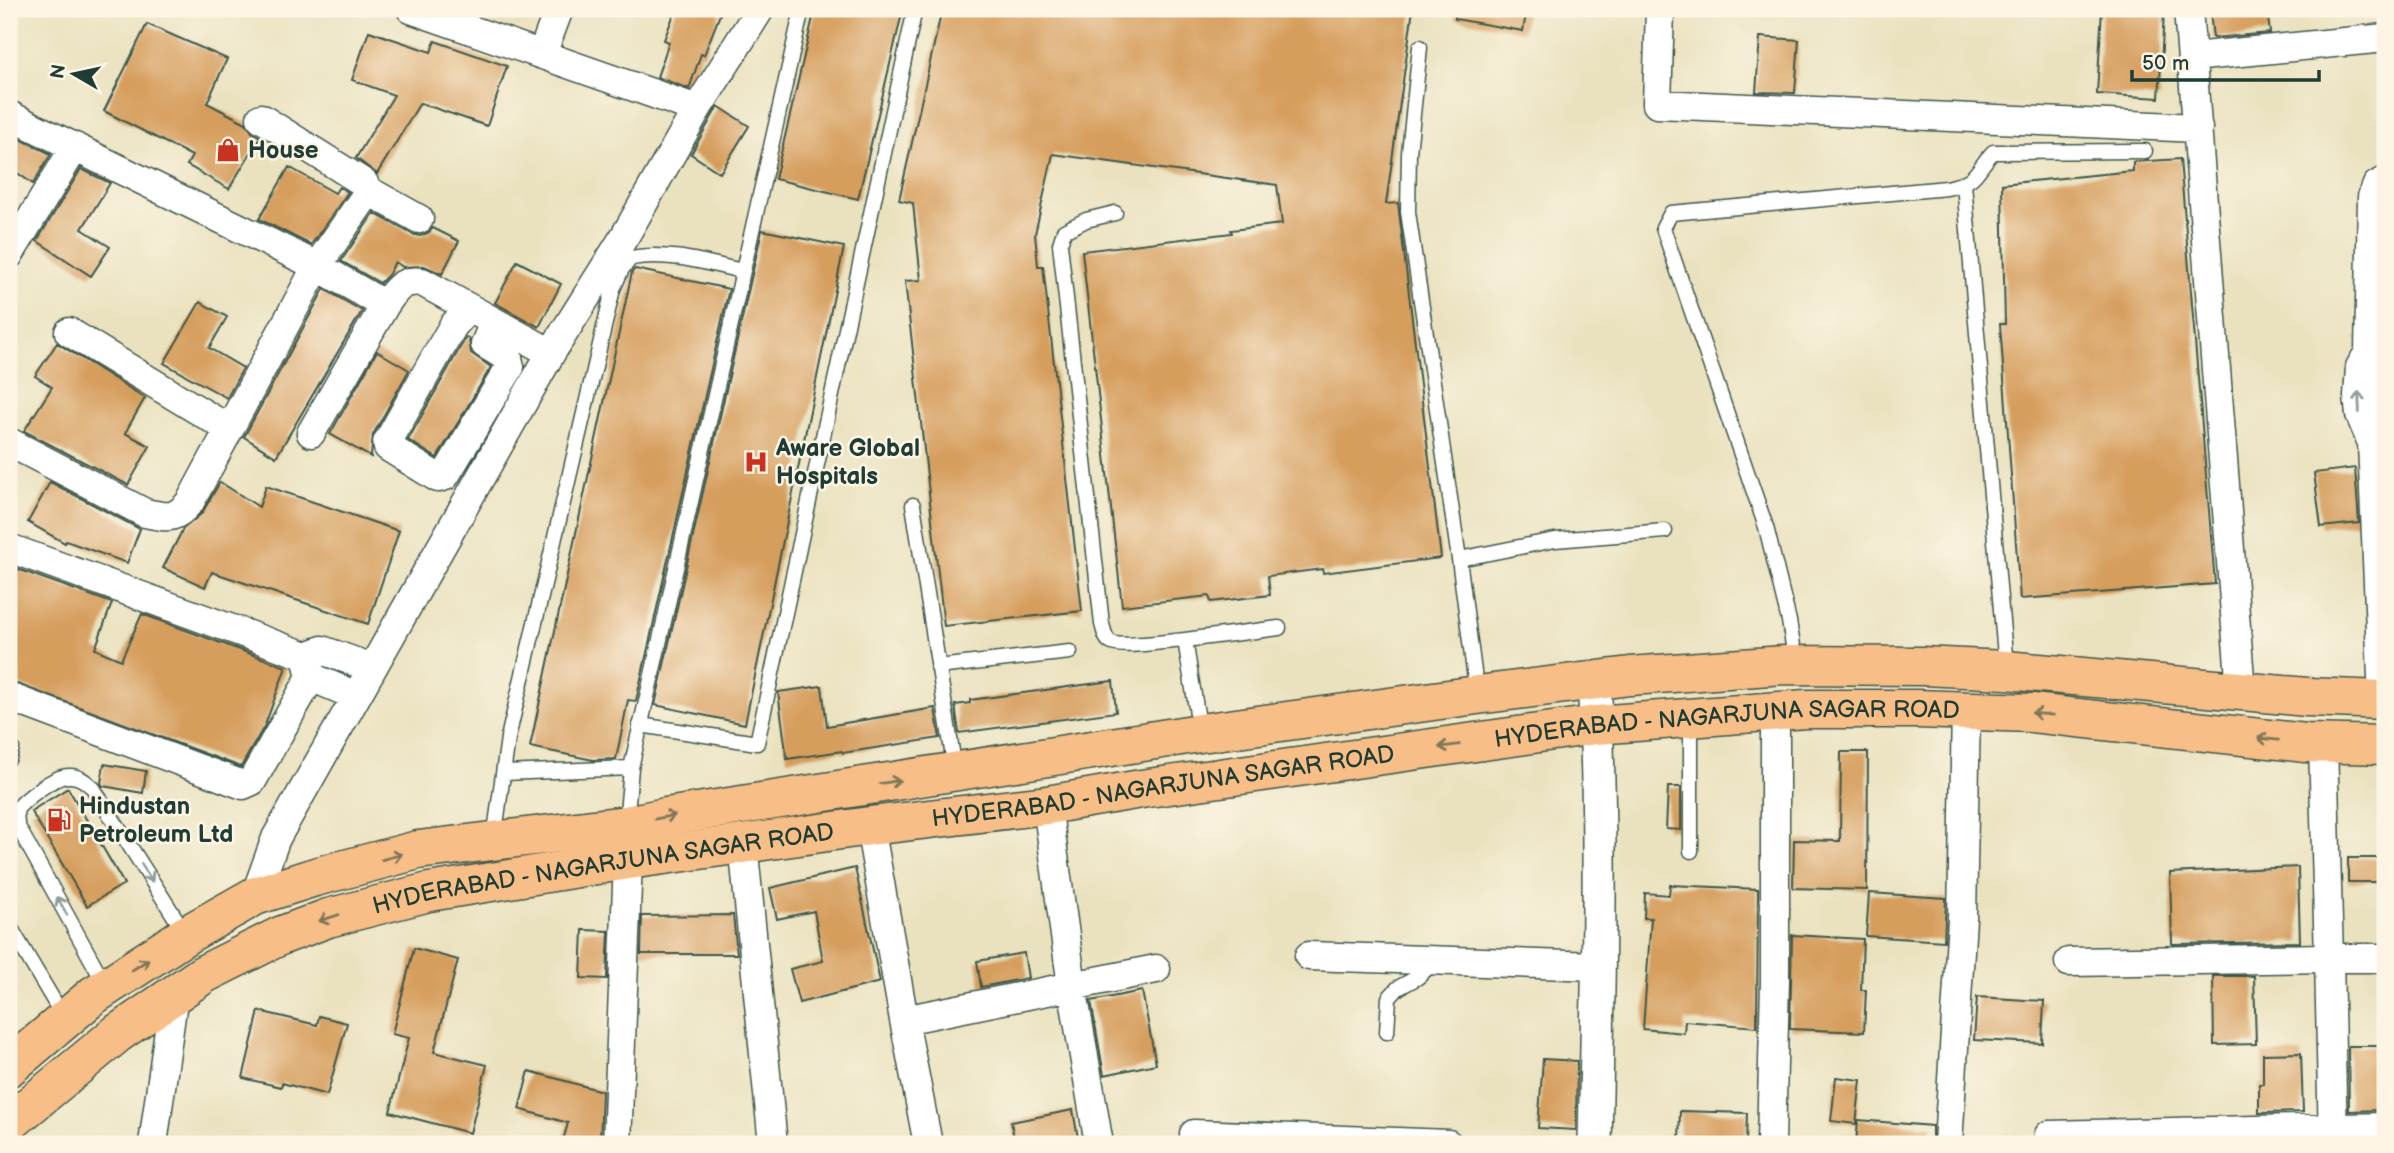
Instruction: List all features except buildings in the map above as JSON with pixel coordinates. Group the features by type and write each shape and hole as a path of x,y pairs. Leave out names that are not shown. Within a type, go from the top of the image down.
{"main road":[{"name":"HYDERABAD - NAGARJUNA SAGAR ROAD","path":"9,1122 118,1033 204,974 280,936 328,918 627,843 666,817 1200,733 1629,676 1797,665 1922,666 2006,670 2307,697 2384,700"},
{"name":"HYDERABAD - NAGARJUNA SAGAR ROAD","path":"9,1067 106,987 186,935 255,896 418,850 494,841 743,843 1046,806 1141,789 1596,725 1775,712 1848,709 2032,713 2323,744 2385,745"}],"street":[{"path":"411,9 697,109"},
{"path":"462,9 502,23"},
{"path":"541,54 559,9"},
{"path":"255,896 276,838 551,353 626,234 697,109 760,9"},
{"path":"1660,9 1657,104 2198,128"},
{"path":"2188,9 2241,691"},
{"path":"2192,57 2385,38"},
{"path":"9,115 317,266 385,305"},
{"path":"261,118 364,183 367,190 419,219"},
{"path":"9,256 75,147"},
{"path":"2384,700 2372,443 2360,415 2358,396 2360,367 2369,352 2372,197 2377,185 2385,181"},
{"path":"9,442 145,513 168,518 181,513 190,502 317,266 367,190"},
{"path":"311,433 398,286 422,282 551,353"},
{"path":"465,306 388,439 388,447 438,478 444,476 510,367 508,358 485,344 495,322"},
{"path":"69,332 229,429"},
{"path":"2369,352 2380,364 2383,379 2381,417 2372,443"},
{"path":"9,548 309,667 356,696"},
{"path":"9,697 243,785 252,781 309,667 322,650 372,668"},
{"path":"1594,681 1598,966 1595,1144"},
{"path":"1948,1144 1962,919 1966,710"},
{"path":"1771,1144 1775,712"},
{"path":"2323,744 2333,1136"},
{"path":"1046,806 1072,986 1099,1144"},
{"path":"870,826 929,1144"},
{"path":"617,1144 627,843"},
{"path":"743,843 773,1144"},
{"path":"1309,956 1598,966"},
{"path":"2069,962 2385,958"},
{"path":"904,1020 1156,969"},
{"path":"158,1143 174,995"},
{"path":"2049,1135 2333,1136 2385,1127"},
{"path":"1194,1133 1448,1144"}],"lane":[{"path":"627,843 631,768 640,725 802,9"},
{"path":"640,725 757,743 915,9"},
{"path":"1420,47 1409,153 1408,212 1477,695"},
{"path":"1797,665 1766,527 1663,228 1671,213 1964,184 1976,176 1982,163 1993,152 2145,151"},
{"path":"1964,184 2006,670"},
{"path":"1115,213 1086,220 1064,231 1060,244 1105,636 1112,643 1123,645 1279,628"},
{"path":"494,841 508,738 610,303 622,269 631,258 650,254 687,258 742,271"},
{"path":"913,505 955,772"},
{"path":"1459,559 1555,540 1665,531"},
{"path":"1185,640 1200,733"},
{"path":"938,667 1070,652"},
{"path":"1691,718 1691,851"},
{"path":"503,773 631,768"},
{"path":"106,987 17,825 16,810 26,798 66,775 80,777 93,788 186,935"},
{"path":"9,925 65,1019"},
{"path":"1387,1032 1389,998 1398,988 1418,977 1436,960"}],"place":[{"name":"House","path":"228,150"},
{"name":"Aware Global Hospitals","path":"756,462"},
{"name":"Hindustan Petroleum Ltd","path":"59,820"}]}
